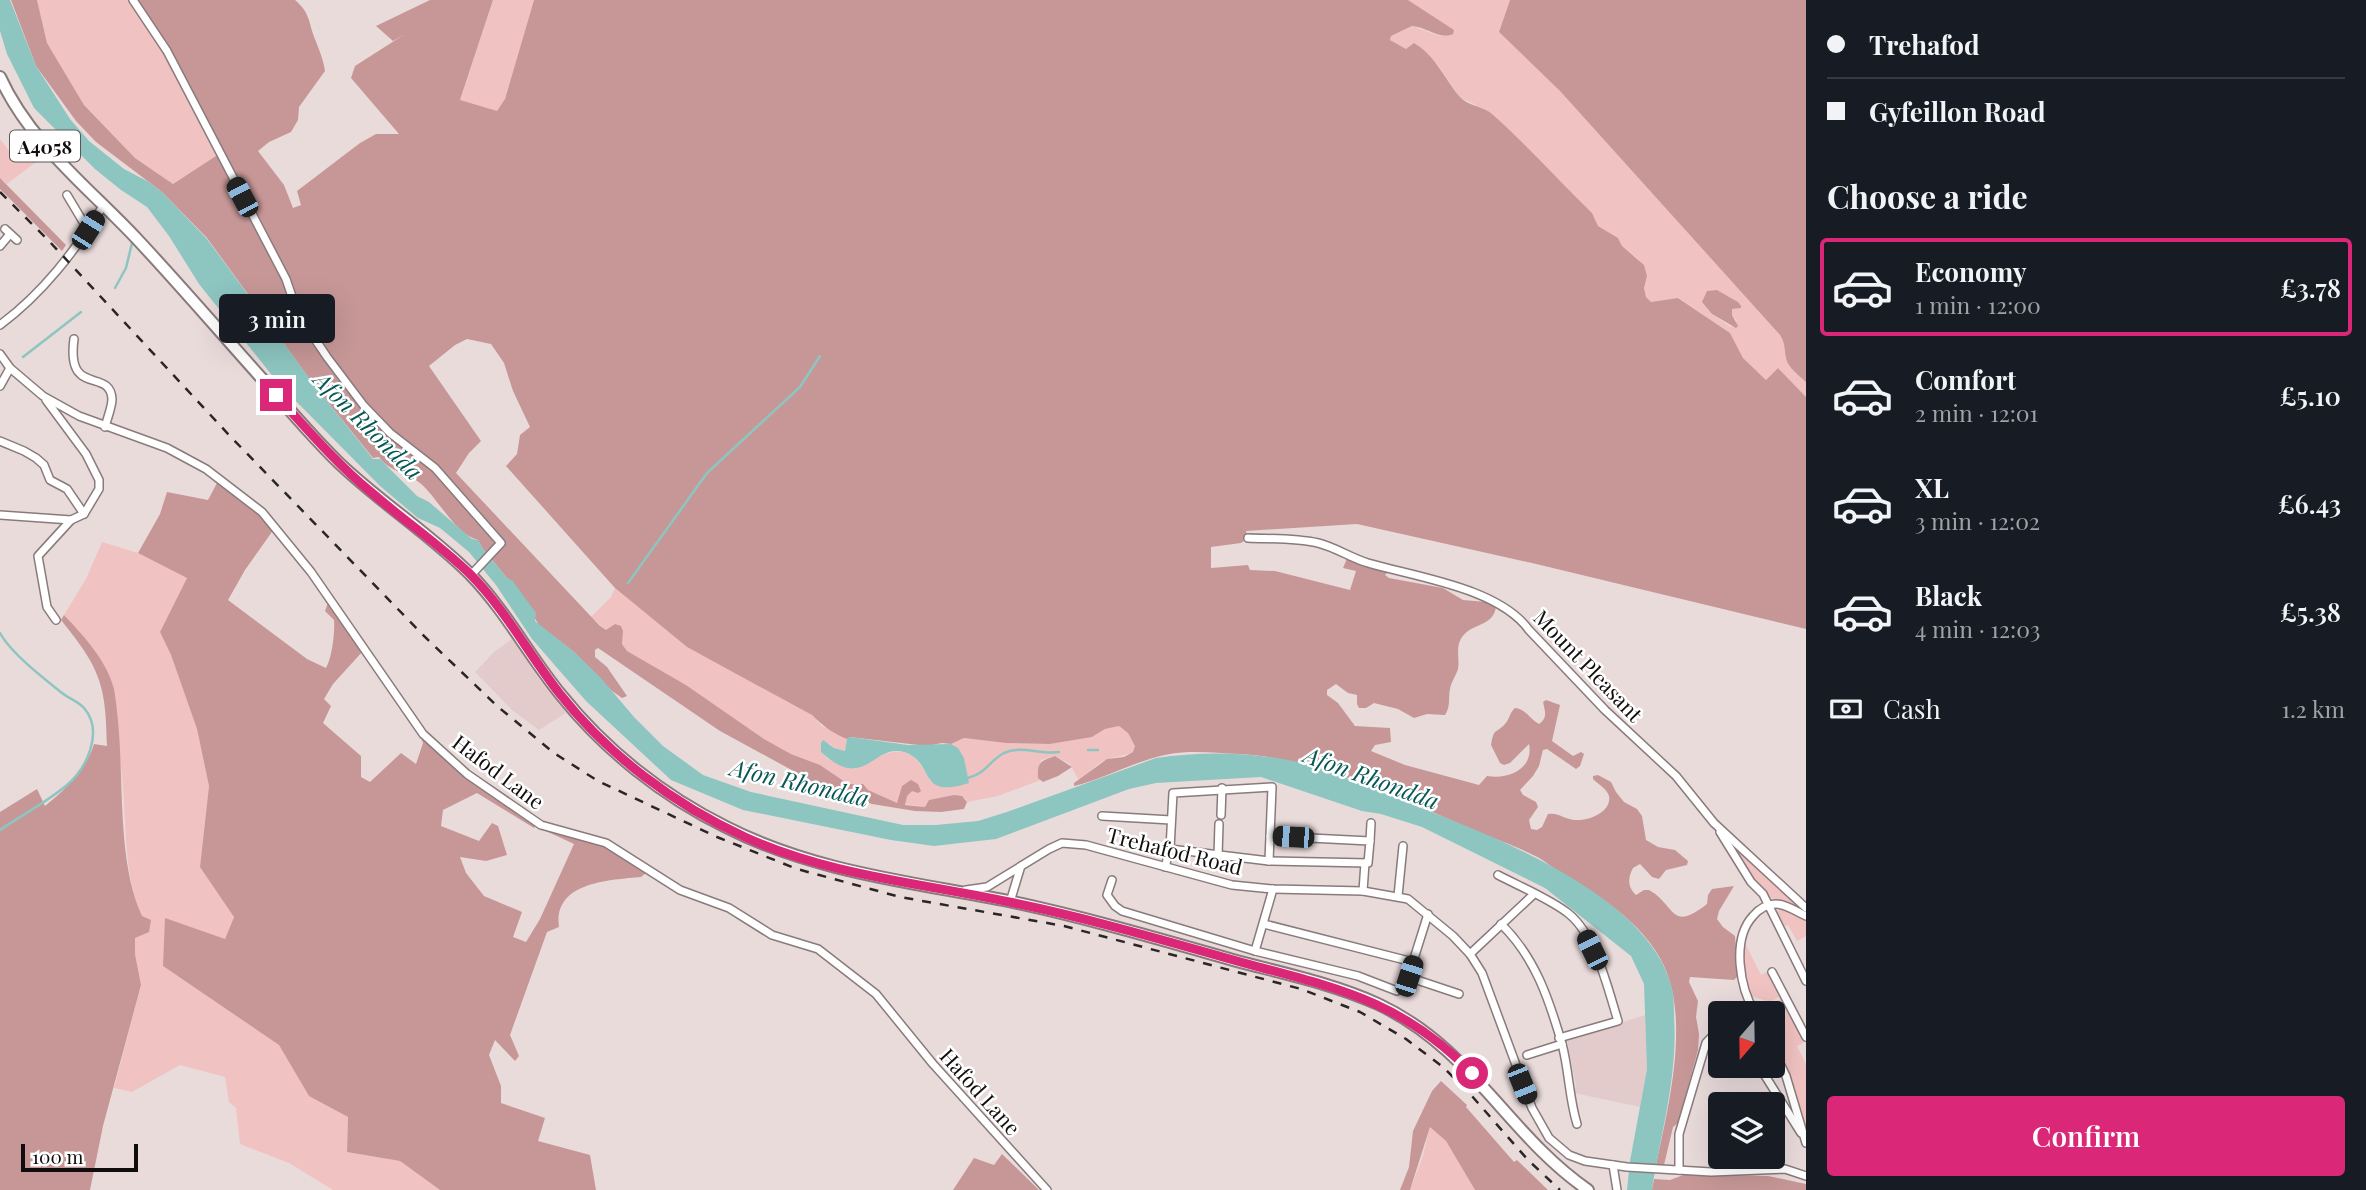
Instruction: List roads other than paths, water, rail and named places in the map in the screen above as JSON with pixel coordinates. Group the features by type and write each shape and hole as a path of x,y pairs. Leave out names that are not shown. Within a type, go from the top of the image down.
{"main road":[{"name":"A4058","path":"0,78 31,130 160,264 336,460 368,489 475,571 559,694 633,767 670,795 720,825 779,850 853,872 1010,902 1095,922 1325,985 1382,1006 1420,1028 1456,1057 1550,1159 1588,1190"}],"street":[{"path":"133,0 167,51 286,279 298,314 364,406 390,433 435,468 501,542 475,571"},
{"path":"67,195 88,230"},
{"path":"0,325 42,288 88,230 103,206"},
{"path":"0,246 11,234"},
{"path":"74,339 71,358 74,370 81,376 102,383 112,398 106,427"},
{"name":"Hafod Lane","path":"0,354 10,368 43,397 79,416 167,449 206,469 262,512 311,572 423,734 467,774 541,825 606,843 680,890 729,908 772,935 818,949 876,994 933,1064 1047,1190"},
{"path":"0,386 10,368"},
{"path":"43,397 86,454 99,480 99,489 84,514 71,520 38,556 47,607 56,620"},
{"path":"0,441 36,458 44,465 50,480 67,489 84,514"},
{"path":"0,515 71,520"},
{"name":"Mount Pleasant","path":"1248,538 1318,543 1367,563 1463,589 1504,607 1518,617 1605,710 1676,776 1714,823 1806,908"},
{"path":"1166,867 1170,849 1172,793 1222,789 1272,787 1269,861"},
{"path":"1221,814 1222,789"},
{"path":"1102,817 1171,820"},
{"path":"1363,891 1371,823"},
{"path":"1714,823 1751,882 1770,905 1806,981"},
{"path":"1217,856 1219,824"},
{"path":"1270,836 1370,841"},
{"name":"Trehafod Road","path":"957,892 987,887 1049,849 1062,844 1096,847 1220,882 1273,888 1363,891 1398,896 1429,914 1470,954 1492,996 1532,1108 1549,1138 1569,1155 1585,1161 1627,1167 1711,1172 1785,1169 1806,1176"},
{"path":"1398,896 1403,846"},
{"path":"1170,849 1269,861 1367,863"},
{"path":"1010,902 1020,868"},
{"path":"1498,875 1567,912 1583,931 1601,969 1618,1021 1527,1055"},
{"path":"1112,880 1107,895 1122,911 1255,951 1358,976 1397,991 1406,984 1429,914"},
{"path":"1255,951 1273,888"},
{"path":"1470,954 1534,894"},
{"path":"1750,1001 1743,986 1740,938 1744,926 1761,908 1770,905 1779,904 1806,916"},
{"path":"1264,923 1413,962"},
{"path":"1501,924 1517,939 1533,964 1548,999 1560,1041 1577,1124"},
{"path":"1772,972 1806,1037"},
{"path":"1409,976 1459,993"},
{"path":"1679,1170 1679,1134 1708,1041"},
{"path":"1785,1074 1805,1141"},
{"path":"1766,1078 1805,1141"},
{"path":"1613,1165 1617,1190"}],"water":[{"path":"0,0 10,0 36,66 70,119 89,141 124,169 162,192 207,239 315,386 373,459 380,459 417,496 429,502 472,539 478,540 536,613 535,621 600,677 663,746 703,775 751,792 903,825 936,825 978,821 1156,758 1190,754 1242,754 1293,761 1318,768 1468,827 1554,867 1594,892 1628,920 1655,951 1672,989 1675,1039 1668,1104 1652,1190 1627,1190 1647,1069 1644,984 1631,956 1545,888 1422,827 1362,811 1261,777 1156,783 1129,789 996,839 934,846 743,810 671,780 586,701 532,639 496,585 469,552 440,528 418,518 380,486 279,384 199,284 147,207 95,169 34,108 7,54 0,31"},
{"path":"850,737 908,745 951,744 958,748 964,758 969,783 941,787 929,778 914,757 904,752 893,751 858,768 848,768 821,752 823,740 834,748 845,751 847,739"}],"waterway":[{"path":"115,288 126,268 132,243"},
{"path":"23,357 81,312"},
{"path":"628,583 707,473 800,387 820,356"},
{"path":"0,633 28,665 84,708 93,727 90,749 74,778 43,803 0,830"},
{"path":"968,778 980,773 1004,753 1024,750 1059,752"},
{"path":"1088,750 1098,750"}],"railway":[{"path":"0,192 229,435 423,635 497,706 554,753 598,781 717,837 797,869 900,897 1064,926 1301,989 1360,1012 1406,1039 1443,1067 1528,1160 1560,1190"}],"water label":[{"name":"Afon Rhondda","path":"369,425"},
{"name":"Afon Rhondda","path":"1372,777"},
{"name":"Afon Rhondda","path":"800,782"}]}
